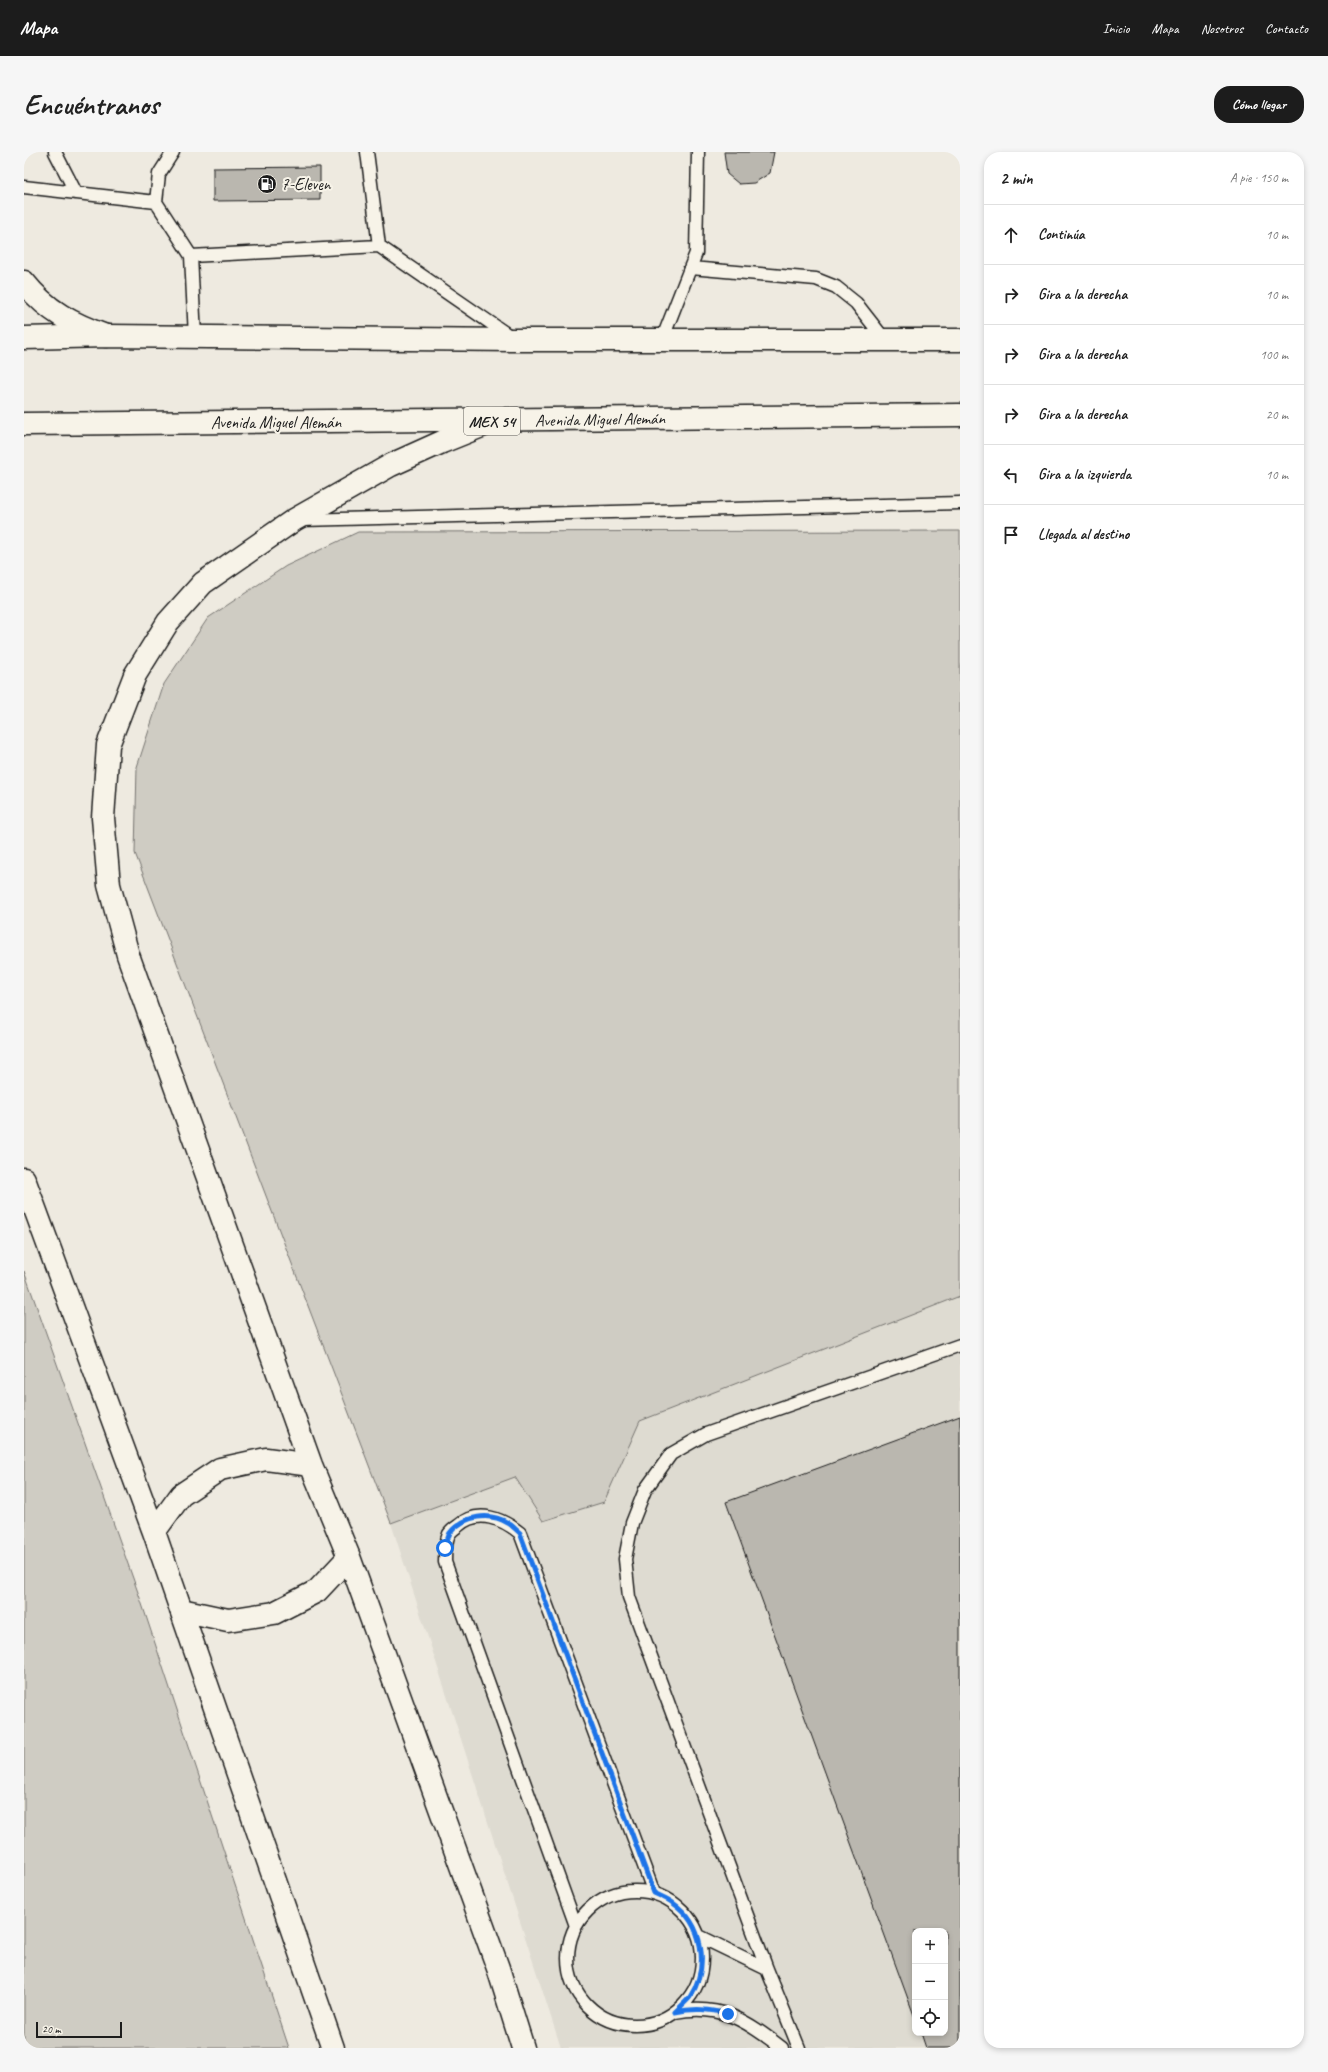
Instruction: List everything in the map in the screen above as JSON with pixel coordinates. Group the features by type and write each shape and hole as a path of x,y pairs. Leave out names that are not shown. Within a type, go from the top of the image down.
{"main road":[{"path":"24,282 42,302 61,317 82,328 107,336"},
{"path":"24,338 107,336 515,340 960,340"},
{"name":"Avenida Miguel Alemán","path":"24,424 494,421 743,416 960,415"},
{"path":"494,421 391,465 342,491 247,550 203,583 168,622 135,674 108,745 103,818 109,885 128,955 311,1465 349,1557 498,1968 524,2048"},
{"path":"24,1179 154,1532 333,2048"},
{"path":"154,1532 181,1495 220,1469 266,1460 311,1465"},
{"path":"181,1610 228,1620 274,1613 316,1591 349,1557"}],"lane":[{"path":"55,152 76,193"},
{"path":"173,152 159,174 156,202 191,256 195,337"},
{"path":"368,152 379,246"},
{"path":"662,340 696,253 698,152"},
{"path":"24,187 156,202"},
{"path":"191,256 379,246 515,340"},
{"path":"691,268 816,279 836,287 856,303 885,340"},
{"path":"294,520 960,502"},
{"path":"799,2048 767,1969 629,1597 625,1559 632,1523 645,1490 671,1454 706,1434 960,1345"},
{"path":"576,1926 445,1562 445,1548 450,1533 462,1522 474,1517 491,1517 508,1522 520,1533 654,1893"},
{"path":"675,2012 690,1997 699,1978 702,1957 699,1936 688,1918 673,1903 654,1893 633,1891 610,1896 590,1908 576,1926 568,1948 569,1971 578,1993 593,2010 614,2021 635,2025 656,2022 675,2012 693,2008 710,2010 728,2014 751,2024 782,2048"},
{"path":"699,1936 767,1969"}],"shaded area":[{"path":"960,531 960,2048 561,2048 391,1523 135,854 137,767 164,684 208,618 286,566 358,532"},
{"path":"960,531 960,1296 640,1421 604,1502 543,1521 515,1477 391,1523 135,853 137,767 164,684 208,618 286,566 358,532"},
{"path":"24,1271 140,1598 289,2048 24,2048"}],"building":[{"path":"724,152 774,152 770,173 754,183 739,184 727,174"},
{"name":"7-Eleven","path":"320,167 320,200 213,201 213,168"},
{"path":"960,1416 960,2048 926,2048 922,2036 948,2036 948,1928 912,1928 912,2010 726,1502"}],"place":[{"name":"7-Eleven","path":"267,184"}],"route":[{"path":"445,1548 450,1533 462,1522 474,1517 491,1517 508,1522 520,1533 527,1548 654,1893 673,1903 688,1918 699,1936 702,1957 699,1978 690,1997 675,2012 693,2008 728,2014"}]}
